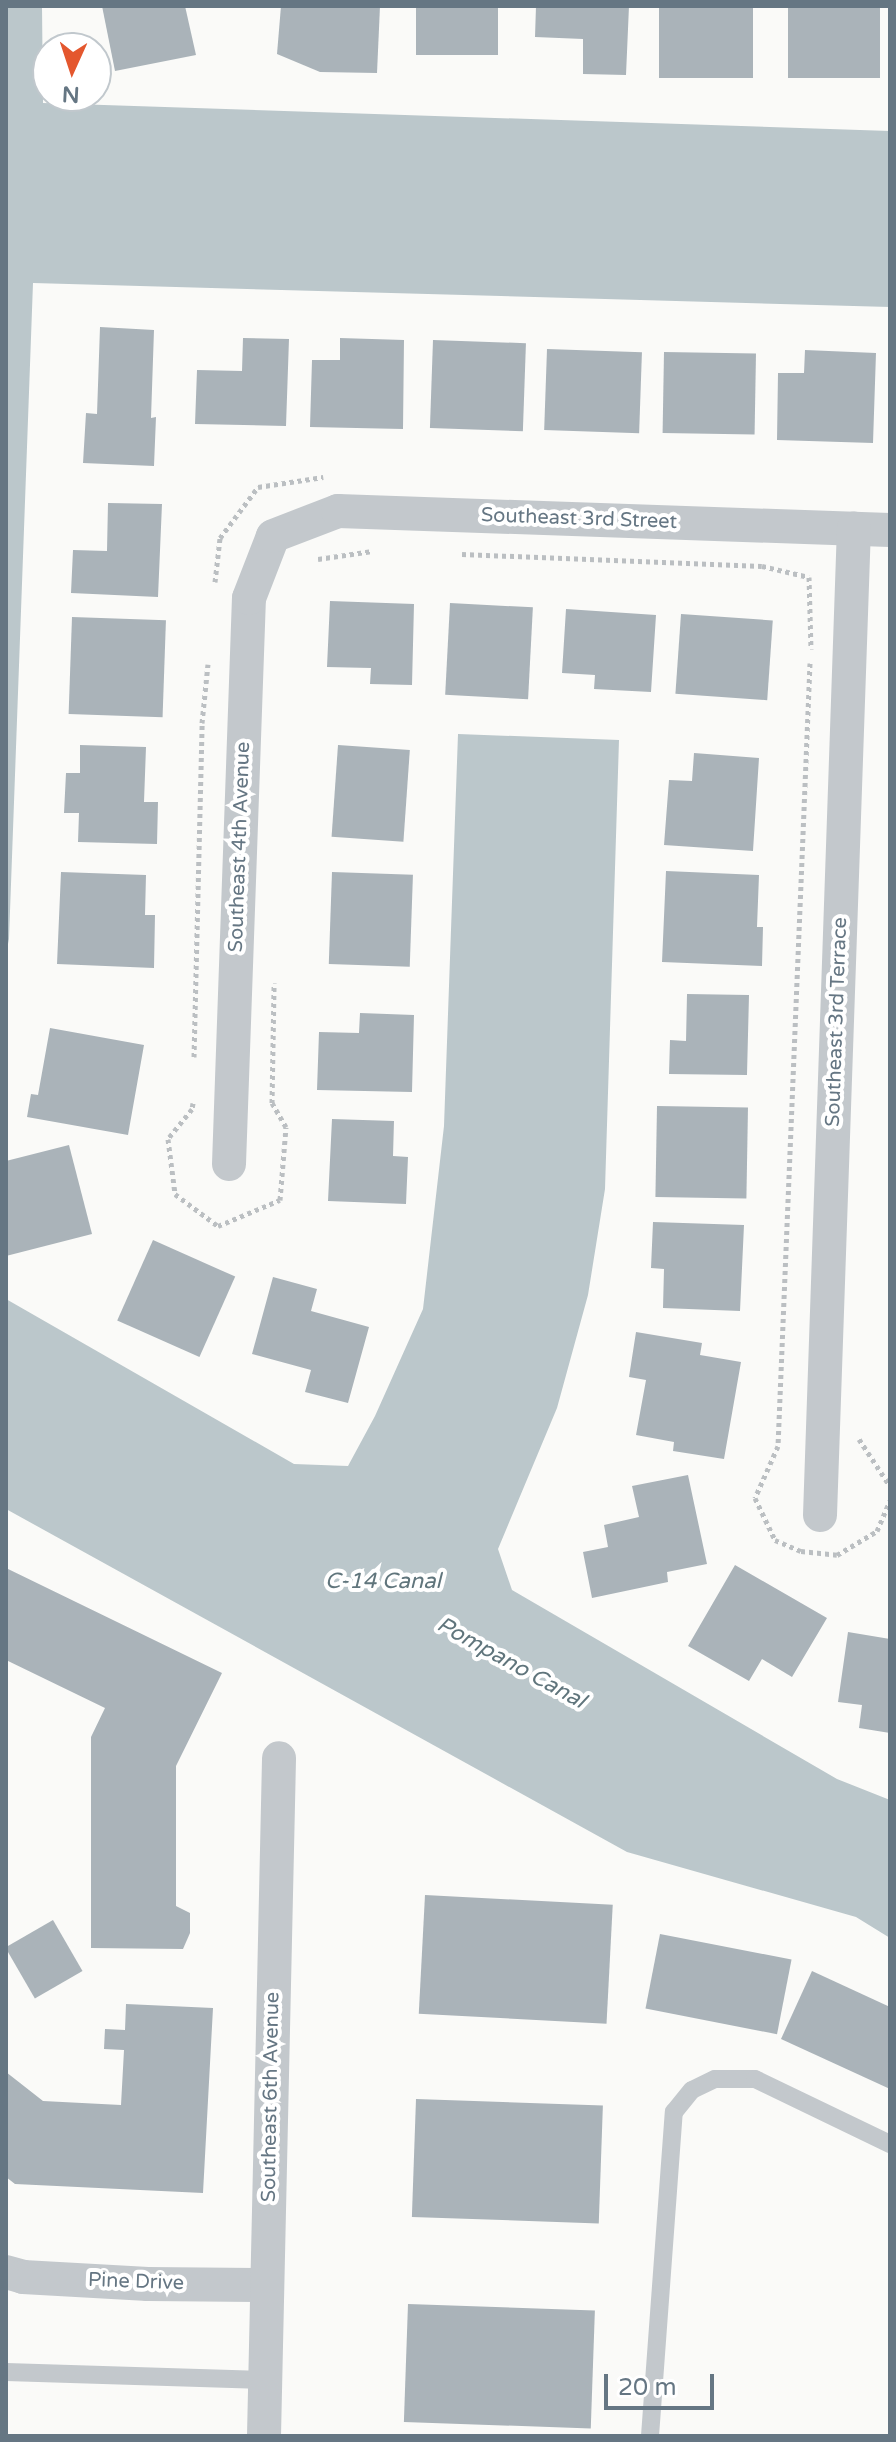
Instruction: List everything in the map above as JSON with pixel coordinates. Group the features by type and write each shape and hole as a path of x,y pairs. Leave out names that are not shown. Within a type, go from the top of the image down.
{"street":[{"name":"Southeast 3rd Street","path":"273,536 338,511 890,530"},
{"name":"Southeast 3rd Terrace","path":"820,1515 854,529"},
{"name":"Southeast 4th Avenue","path":"229,1164 249,598 273,536"},
{"name":"Southeast 6th Avenue","path":"264,2436 279,1758"},
{"name":"Pine Drive","path":"6,2272 23,2277 148,2284 267,2285"}],"lane":[{"path":"650,2436 674,2112 692,2090 715,2079 755,2079 890,2144"},
{"path":"6,2372 265,2380"}],"path":[{"path":"214,595 220,538 258,487 328,477"},
{"path":"316,559 382,551"},
{"path":"460,554 762,566 809,577 811,648 778,1446 755,1498 775,1540 801,1551 837,1555 877,1531 890,1501"},
{"path":"194,1060 202,723 208,659"},
{"path":"193,1097 192,1109 168,1139 175,1194 218,1226 280,1200 286,1127 272,1103 275,970"}],"water":[{"path":"6,6 42,6 42,32 32,32 32,112 112,112 112,105 890,131 890,307 33,283 6,954"},
{"name":"C-14 Canal","path":"458,734 619,740 605,1189 588,1295 557,1408 498,1549 512,1590 837,1779 890,1800 890,1938 856,1917 627,1852 6,1509 6,1299 294,1464 348,1466 375,1416 423,1309 444,1126"}],"building":[{"path":"102,6 185,6 196,55 115,71 112,32 107,32"},
{"path":"281,6 380,6 377,73 320,72 277,54"},
{"path":"416,6 498,6 498,55 416,55"},
{"path":"536,6 629,6 626,75 583,74 583,39 535,37"},
{"path":"659,6 753,6 753,78 659,78"},
{"path":"788,6 880,6 880,78 788,78"},
{"path":"100,327 154,330 151,418 156,417 154,466 83,463 86,413 97,414"},
{"path":"243,338 289,339 286,426 195,424 197,370 242,371"},
{"path":"340,338 404,340 403,429 310,427 312,360 340,360"},
{"path":"433,340 526,343 523,431 430,428"},
{"path":"547,349 642,352 639,433 544,430"},
{"path":"805,350 876,353 873,443 777,440 778,373 804,373"},
{"path":"664,352 756,354 755,435 663,433"},
{"path":"108,503 162,504 158,597 71,593 73,550 107,551"},
{"path":"330,601 414,604 412,685 370,684 371,668 327,667"},
{"path":"450,603 533,607 528,699 445,695"},
{"path":"566,609 656,615 651,692 594,689 595,675 562,673"},
{"path":"681,614 773,620 767,700 675,694"},
{"path":"72,617 166,620 163,717 69,714"},
{"path":"80,745 146,747 144,802 158,802 157,844 78,842 79,813 64,813 66,773 80,773"},
{"path":"338,745 410,750 403,842 332,837"},
{"path":"694,753 759,758 753,851 664,845 669,780 692,781"},
{"path":"666,871 759,875 757,927 763,927 762,966 662,962"},
{"path":"61,872 146,875 145,915 155,915 154,968 57,964"},
{"path":"332,872 413,875 410,967 329,964"},
{"path":"687,994 749,995 747,1075 669,1074 670,1040 686,1041"},
{"path":"360,1013 414,1015 412,1092 317,1090 319,1032 359,1033"},
{"path":"50,1028 144,1045 128,1135 27,1117 31,1094 38,1095"},
{"path":"657,1106 748,1108 746,1199 655,1197"},
{"path":"332,1119 394,1121 393,1156 408,1157 406,1204 328,1201"},
{"path":"69,1145 92,1234 6,1256 6,1161"},
{"path":"653,1222 744,1225 740,1311 663,1308 664,1269 651,1268"},
{"path":"153,1240 235,1277 199,1357 117,1320"},
{"path":"273,1277 317,1289 311,1311 369,1327 348,1403 305,1392 311,1370 252,1354"},
{"path":"636,1332 702,1343 700,1355 741,1362 724,1459 673,1451 674,1442 636,1435 646,1380 629,1377"},
{"path":"688,1475 707,1564 667,1572 668,1582 592,1598 583,1552 608,1547 604,1525 639,1517 632,1486"},
{"path":"735,1565 827,1618 792,1677 762,1659 749,1681 688,1646"},
{"path":"6,1568 222,1673 176,1766 176,1906 190,1913 190,1933 183,1949 91,1948 91,1737 105,1708 6,1660"},
{"path":"848,1632 890,1639 890,1733 859,1728 862,1705 838,1702"},
{"path":"425,1895 613,1905 607,2024 419,2014"},
{"path":"53,1920 82,1971 35,1999 6,1947"},
{"path":"660,1934 792,1960 777,2034 645,2009"},
{"path":"812,1971 890,2007 890,2089 781,2039"},
{"path":"126,2004 213,2008 203,2193 15,2184 6,2177 6,2072 43,2101 121,2105 124,2050 104,2049 105,2029 125,2030"},
{"path":"416,2099 603,2106 599,2223 412,2217"},
{"path":"408,2304 595,2311 591,2428 404,2422"}],"water label":[{"name":"Pompano Canal","path":"511,1663"}]}
